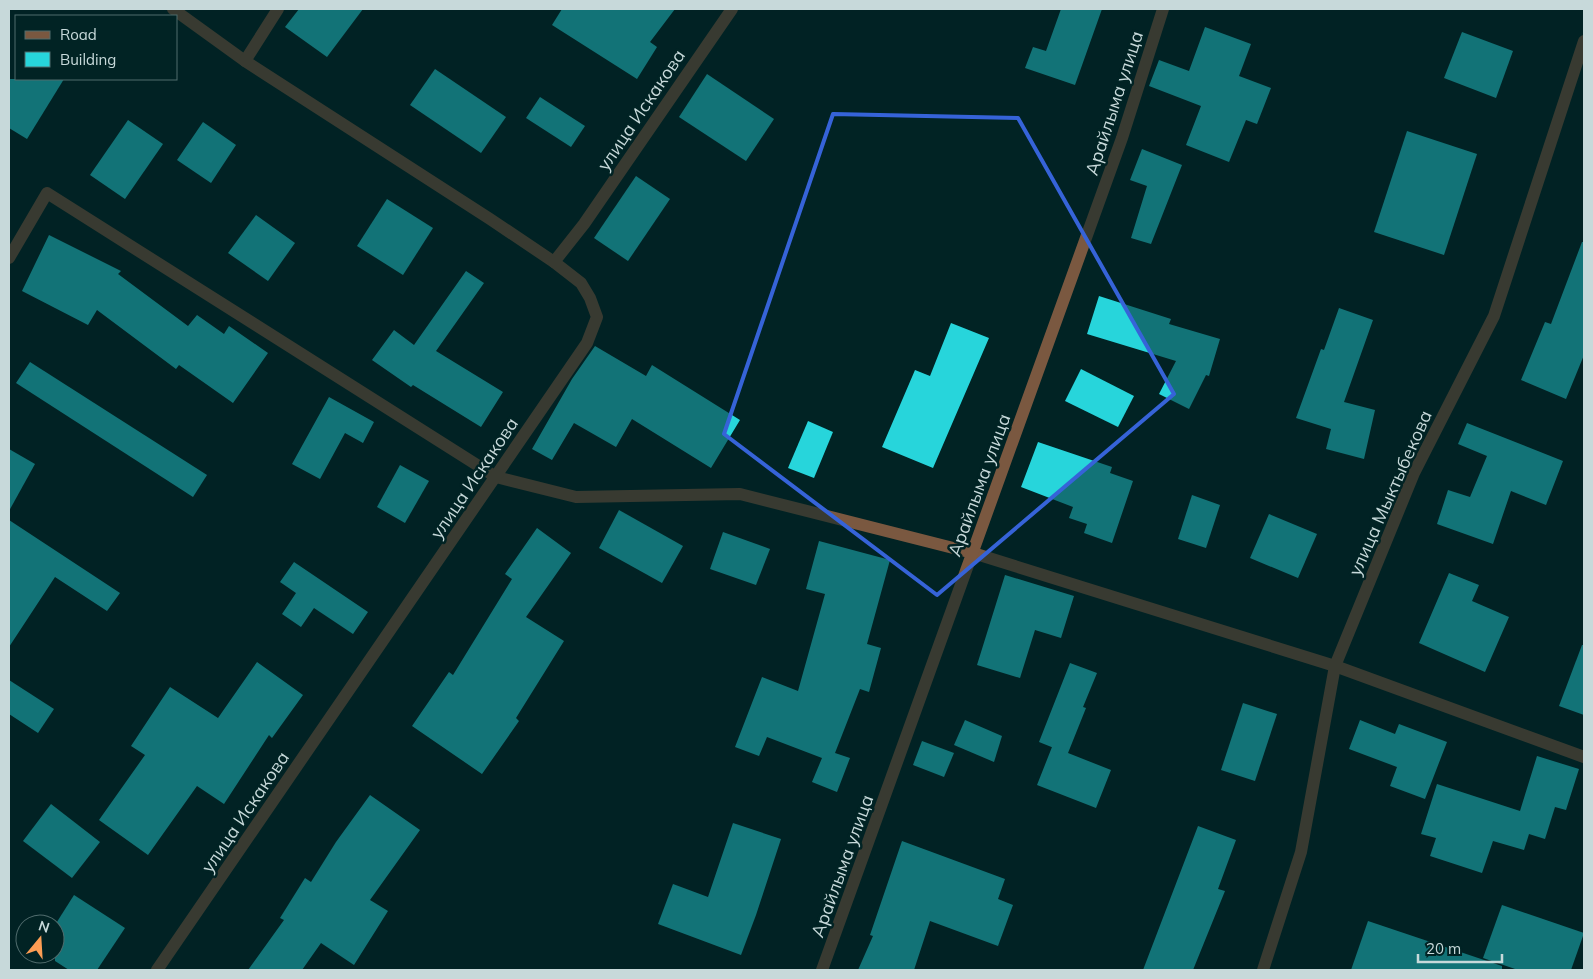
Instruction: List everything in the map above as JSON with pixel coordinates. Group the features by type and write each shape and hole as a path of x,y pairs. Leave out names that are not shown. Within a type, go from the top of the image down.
{"street":[{"path":"173,9 245,61 554,262"},
{"path":"245,61 278,9"},
{"name":"улица Искакова","path":"157,970 587,343 597,317 590,298 581,283 554,262 584,224 732,9"},
{"name":"Арайлыма улица","path":"822,970 1122,138 1163,9"},
{"name":"улица Мыктыбекова","path":"1263,970 1301,852 1335,666 1414,473 1494,316 1584,41"},
{"path":"9,258 47,193 496,477 576,497 740,494 973,553 1335,666 1584,756"}],"highlighted area":[{"path":"833,114 1018,118 1174,394 937,595 724,434"}],"building":[{"path":"299,9 363,9 327,57 285,27"},
{"path":"562,9 675,9 650,42 657,47 637,79 552,25"},
{"path":"1061,9 1102,9 1075,85 1025,68 1033,47 1046,51"},
{"path":"1205,27 1251,44 1239,76 1271,88 1257,124 1246,120 1229,162 1186,145 1201,106 1149,86 1159,60 1189,71"},
{"path":"1462,32 1513,51 1496,98 1444,78"},
{"path":"435,69 506,117 481,153 410,105"},
{"path":"707,74 774,119 746,161 679,117"},
{"path":"9,79 63,80 27,139 9,128"},
{"path":"540,97 585,126 571,147 526,118"},
{"path":"128,120 163,144 125,199 90,175"},
{"path":"203,122 236,145 211,183 177,160"},
{"path":"1407,131 1477,154 1444,255 1374,232"},
{"path":"1142,149 1182,165 1151,244 1131,238 1147,186 1130,180"},
{"path":"636,176 670,199 628,261 594,238"},
{"path":"387,199 433,228 403,275 357,246"},
{"path":"256,215 295,243 268,281 228,253"},
{"path":"49,235 121,271 118,274 188,326 197,315 224,334 229,326 268,353 233,403 179,365 176,369 97,310 88,325 22,291"},
{"path":"1582,242 1584,242 1584,355 1566,399 1521,380 1545,322 1551,324"},
{"path":"466,271 484,283 436,351 503,392 481,427 413,385 411,387 372,360 394,330 414,345"},
{"path":"1099,296 1171,319 1169,324 1220,339 1209,376 1206,375 1189,409 1159,394 1176,361 1087,334"},
{"path":"1339,308 1373,320 1344,402 1375,410 1364,459 1326,449 1331,429 1296,418 1321,349 1324,350"},
{"path":"951,323 989,338 933,468 882,447 915,370 930,376"},
{"path":"595,346 646,376 652,365 740,420 711,468 632,419 616,447 574,423 552,460 532,449 572,379"},
{"path":"30,362 207,475 193,497 16,383"},
{"path":"1081,369 1134,396 1118,427 1065,401"},
{"path":"329,397 374,422 363,443 345,433 320,479 292,464"},
{"path":"808,421 833,432 814,478 788,468"},
{"path":"1467,423 1563,461 1546,505 1511,491 1493,544 1437,524 1448,490 1470,497 1487,456 1458,444"},
{"path":"1038,442 1112,467 1110,473 1133,481 1112,543 1084,533 1087,524 1069,518 1073,507 1021,487"},
{"path":"9,449 35,464 9,511"},
{"path":"400,465 429,481 405,523 377,507"},
{"path":"1192,495 1220,505 1206,548 1178,539"},
{"path":"619,510 683,546 662,583 599,548"},
{"path":"1269,514 1317,534 1298,578 1250,558"},
{"path":"9,520 120,593 107,611 55,577 9,647"},
{"path":"537,528 571,553 526,617 564,641 516,718 519,721 482,774 412,726 449,672 453,675 512,579 505,574"},
{"path":"723,532 770,549 756,585 710,569"},
{"path":"819,541 890,560 867,644 881,648 869,692 860,689 835,753 850,758 837,792 812,782 822,758 767,737 759,756 735,747 762,677 798,691 825,594 806,589"},
{"path":"294,562 368,612 353,634 314,608 301,627 282,614 296,593 280,582"},
{"path":"1449,573 1479,585 1472,601 1509,617 1485,672 1419,643"},
{"path":"1005,575 1074,596 1061,638 1035,630 1020,678 977,665"},
{"path":"1582,645 1584,645 1584,715 1559,706"},
{"path":"257,662 303,695 272,738 269,735 224,804 197,786 148,855 99,820 145,755 131,746 170,687 218,718"},
{"path":"1070,663 1097,673 1083,707 1086,708 1068,753 1111,770 1096,808 1037,785 1052,747 1039,742"},
{"path":"9,680 54,709 38,733 9,714"},
{"path":"1243,703 1277,714 1255,781 1221,770"},
{"path":"965,720 1002,736 994,762 954,745"},
{"path":"1360,720 1395,734 1399,724 1447,742 1425,799 1390,786 1397,767 1349,749"},
{"path":"922,741 954,753 944,777 913,765"},
{"path":"1537,756 1579,769 1566,810 1555,807 1545,839 1529,834 1524,850 1493,841 1482,873 1430,856 1436,838 1421,834 1437,784 1520,811"},
{"path":"370,795 420,830 370,900 388,911 354,965 321,943 302,970 248,970 284,920 280,918 305,878 311,882 336,842"},
{"path":"51,804 100,842 72,878 23,841"},
{"path":"733,823 781,839 741,955 658,924 673,884 708,897"},
{"path":"1198,826 1236,840 1218,889 1225,891 1193,970 1143,970"},
{"path":"902,841 1005,879 998,899 1013,905 998,946 930,921 914,970 858,970 873,936 870,935"},
{"path":"74,895 125,928 97,970 69,970 60,964 65,964 65,914 62,914"},
{"path":"1502,905 1584,933 1571,970 1518,970 1483,958"},
{"path":"1368,921 1502,966 1502,970 1351,970"}]}
